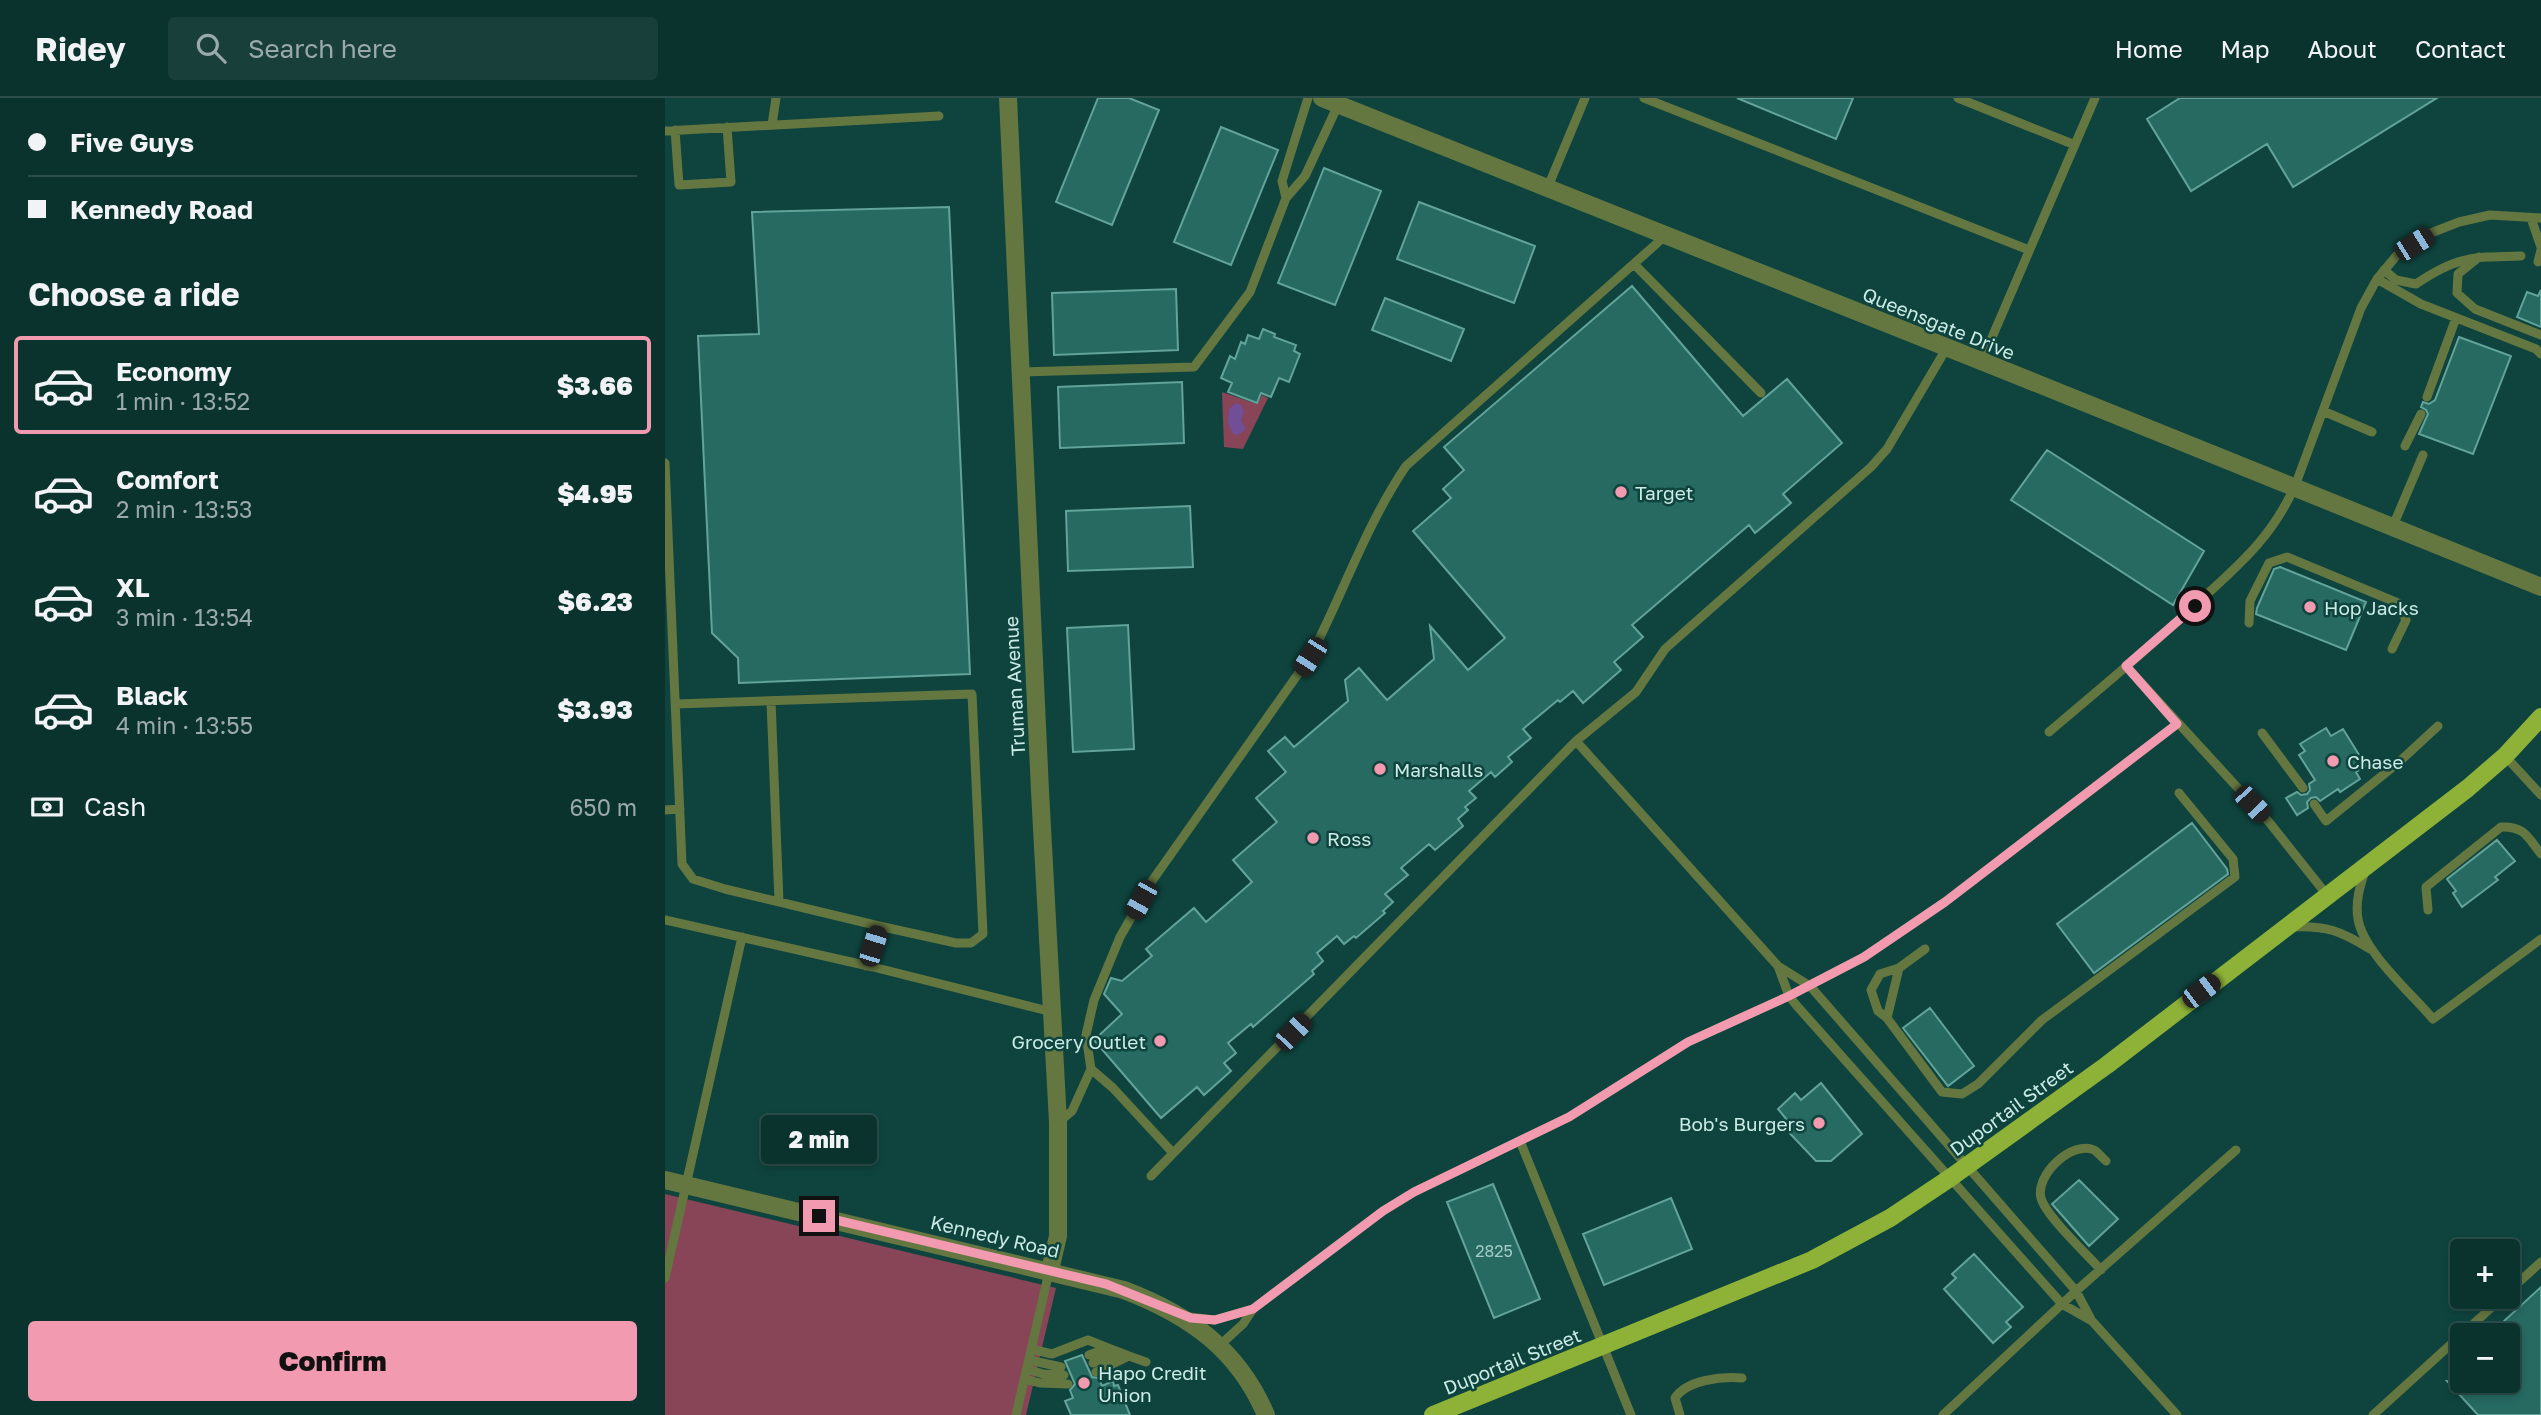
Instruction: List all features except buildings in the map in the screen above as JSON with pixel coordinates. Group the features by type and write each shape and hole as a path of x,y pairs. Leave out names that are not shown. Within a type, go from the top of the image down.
{"main road":[{"name":"Duportail Street","path":"1433,1415 1812,1260 1890,1218 2107,1065 2468,788 2505,756 2541,717"}],"street":[{"name":"Truman Avenue","path":"1008,98 1058,1122 1058,1236 1050,1270"},
{"name":"Queensgate Drive","path":"1330,101 1664,237 2295,486 2541,587"},
{"name":"Kennedy Road","path":"665,1180 1115,1287 1178,1314 1201,1330 1245,1376 1266,1415"}],"lane":[{"path":"772,125 776,98"},
{"path":"1286,198 1282,181 1308,98"},
{"path":"1547,189 1585,98"},
{"path":"1958,98 2075,145"},
{"path":"1981,363 2095,98"},
{"path":"1647,99 2029,250"},
{"path":"1021,372 1194,367 1250,292 1286,198 1305,176 1330,101"},
{"path":"727,127 731,182 679,185 670,131 727,127 939,116"},
{"path":"2049,732 2180,619 2262,542 2283,513 2295,486 2360,312 2377,279 2397,255 2431,233 2459,222 2490,215 2536,218 2541,249 2538,262"},
{"path":"1058,1122 1072,1111 1091,1069 1086,1035 1094,1000 1120,937 1152,881 1310,657 1388,492 1406,466 1664,237"},
{"path":"2384,270 2396,280 2416,284 2437,269 2467,257 2521,256"},
{"path":"2479,257 2458,274 2457,293 2475,309 2541,335"},
{"path":"1634,264 1761,393"},
{"path":"2377,279 2421,304 2536,349 2541,354"},
{"path":"2427,397 2456,318"},
{"path":"1151,1175 1576,741 1636,692 1664,649 1871,467 1887,449 1946,349"},
{"path":"2323,411 2372,432"},
{"path":"2405,446 2421,414"},
{"path":"2393,526 2423,455"},
{"path":"665,463 668,588 676,704 682,864 693,878 725,889 879,926 956,943 971,943 983,934 972,694 676,704"},
{"path":"2249,624 2250,601 2269,563 2287,557 2398,603 2406,620 2392,649"},
{"path":"2126,666 2276,829 2327,895"},
{"path":"771,701 779,902"},
{"path":"1219,1346 1243,1324 1253,1309 1383,1211 1427,1184 1569,1117 1688,1042 1810,986 1864,957 1924,918 2177,724"},
{"path":"2314,804 2326,821 2399,762 2438,726"},
{"path":"2262,733 2303,788"},
{"path":"1576,741 1778,966 1810,986 2076,1291 2092,1321 2177,1415"},
{"path":"2505,756 2541,795"},
{"path":"1924,949 1899,968 1880,974 1871,990 1878,1011 1887,1018 1942,1092 1962,1094 1977,1084 2042,1020 2235,877 2233,859 2179,793"},
{"path":"665,810 680,809"},
{"path":"2428,910 2426,887 2501,827 2517,827 2522,830 2541,854"},
{"path":"2367,864 2358,896 2357,912 2362,932 2371,950"},
{"path":"665,920 1052,1012"},
{"path":"866,966 879,926"},
{"path":"2286,927 2308,926 2347,935 2371,950 2433,1018 2541,939"},
{"path":"665,1278 742,937"},
{"path":"1778,966 1789,996 2062,1304 2092,1321"},
{"path":"1887,1018 1899,968"},
{"path":"1091,1069 1113,1088 1173,1153"},
{"path":"1520,1141 1631,1415"},
{"path":"2101,1269 2045,1207 2040,1189 2042,1178 2047,1171 2078,1149 2094,1150 2106,1161"},
{"path":"1943,1415 2076,1291 2236,1150"},
{"path":"2520,1281 2541,1262"},
{"path":"1016,1415 1050,1270"},
{"path":"1178,1314 1215,1320 1253,1309"},
{"path":"2373,1415 2490,1309"},
{"path":"1031,1349 1052,1354 1088,1340 1146,1362"},
{"path":"1108,1348 1093,1363 1129,1356"},
{"path":"1026,1369 1064,1375 1040,1383 1026,1369"},
{"path":"1680,1415 1675,1398 1682,1390 1720,1376 1742,1378"}],"shaded area":[{"path":"1222,392 1257,404 1262,395 1268,398 1243,449 1224,447"},
{"path":"1236,403 1241,405 1244,412 1241,421 1245,427 1238,435 1233,434 1228,423 1229,409"},
{"path":"665,1194 1056,1288 1026,1415 665,1415"}],"place":[{"name":"Target","path":"1621,492"},
{"name":"Hop Jacks","path":"2310,607"},
{"name":"Chase","path":"2333,761"},
{"name":"Marshalls","path":"1380,769"},
{"name":"Ross","path":"1313,838"},
{"name":"Grocery Outlet","path":"1160,1041"},
{"name":"Bob's Burgers","path":"1819,1123"},
{"name":"Hapo Credit Union","path":"1084,1383"}],"route":[{"path":"819,1216 1106,1284 1191,1318 1215,1320 1253,1309 1383,1211 1427,1184 1569,1117 1688,1042 1838,972 1924,918 1994,866 2177,724 2126,666 2195,606"}]}
